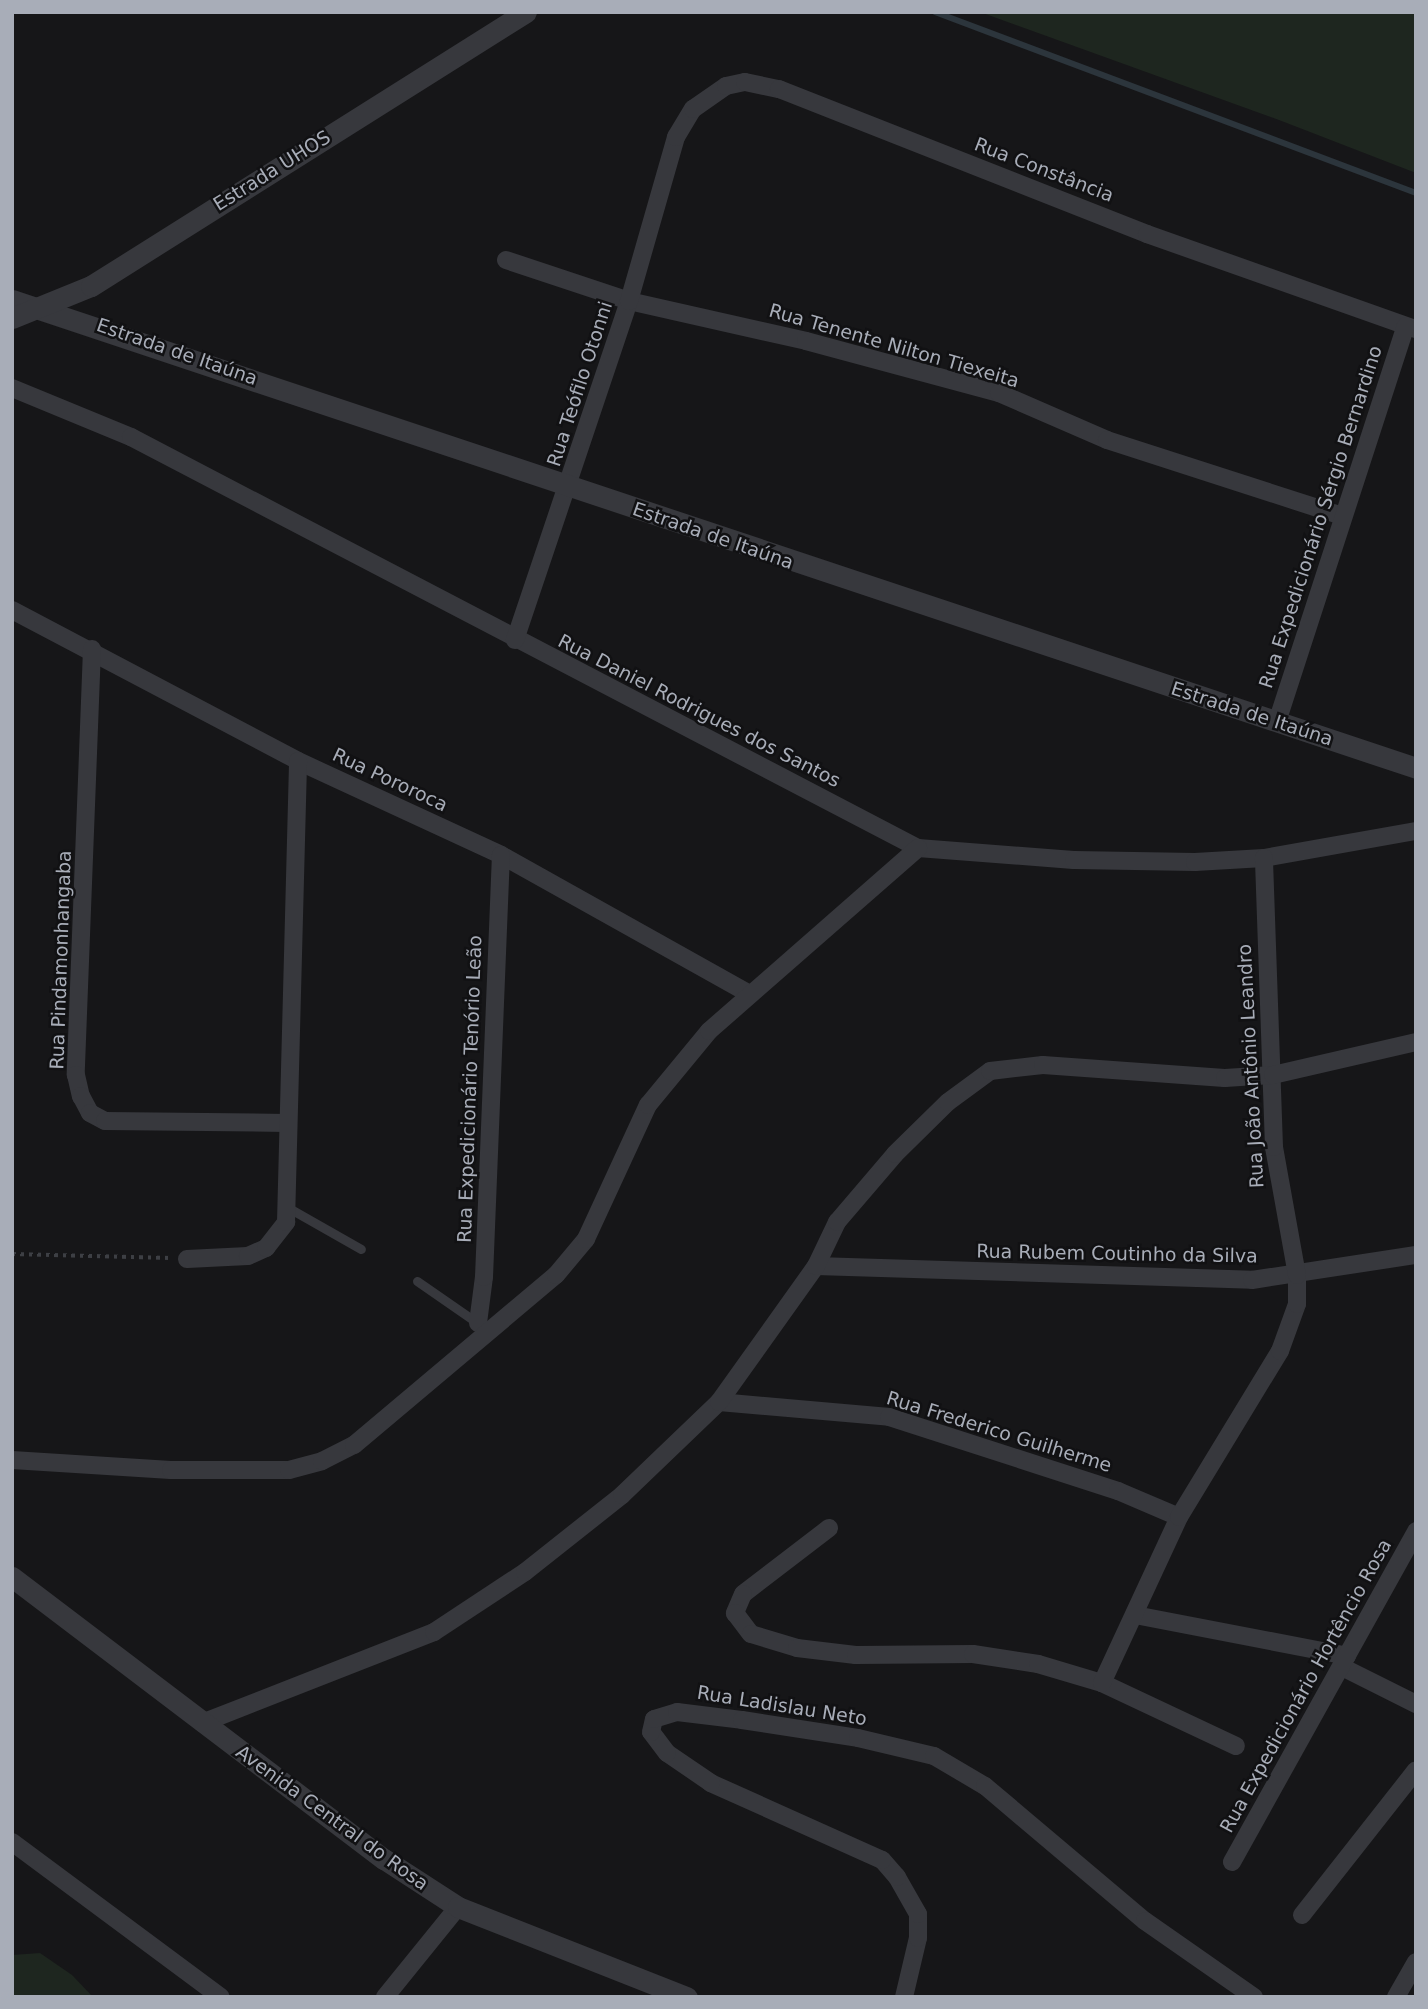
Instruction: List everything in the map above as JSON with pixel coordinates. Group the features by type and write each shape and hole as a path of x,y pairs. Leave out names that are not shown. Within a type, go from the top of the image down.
{"street":[{"name":"Estrada UHOS","path":"12,318 91,286 526,12"},
{"name":"Rua Constância","path":"676,137 693,109 726,86 745,82 779,89 1147,234 1411,327"},
{"name":"Rua Teófilo Otonni","path":"515,640 570,486 629,301 676,137"},
{"name":"Rua Tenente Nilton Tiexeita","path":"506,260 629,301 806,341 999,393 1107,440 1342,516"},
{"name":"Estrada de Itaúna","path":"12,300 40,306 1416,768"},
{"name":"Rua Expedicionário Sérgio Bernardino","path":"1277,722 1342,516 1411,327"},
{"name":"Rua Daniel Rodrigues dos Santos","path":"12,388 131,437 515,640 918,848 1074,860 1264,858 1416,831"},
{"name":"Rua Pororoca","path":"12,610 92,649 298,761 501,855 748,993"},
{"name":"Rua Pindamonhangaba","path":"92,649 76,1075 81,1096 90,1113 105,1121 287,1123"},
{"path":"187,1259 248,1256 265,1248 286,1222 298,761"},
{"path":"12,1460 276,1470 322,1461 354,1445 422,1392 483,1327 527,1304 586,1239 648,1105 709,1031 748,993 918,848"},
{"name":"Rua Expedicionário Tenório Leão","path":"483,1327 501,855"},
{"name":"Rua João Antônio Leandro","path":"1102,1683 1179,1517 1292,1327 1297,1275 1274,1147 1264,858"},
{"path":"202,1723 434,1632 525,1572 622,1495 719,1402 816,1266 837,1222 895,1154 948,1102 990,1071 1032,1065 1225,1078 1273,1075 1416,1042"},
{"name":"Rua Rubem Coutinho da Silva","path":"816,1266 1252,1280 1416,1255"},
{"name":"Rua Frederico Guilherme","path":"719,1402 890,1417 1118,1491 1179,1517"},
{"path":"829,1528 743,1594 735,1613 751,1634 797,1648 856,1655 973,1654 1038,1664 1102,1683 1236,1746"},
{"name":"Rua Expedicionário Hortêncio Rosa","path":"1232,1862 1416,1531"},
{"name":"Avenida Central do Rosa","path":"12,1577 384,1859 458,1908 687,1997"},
{"path":"1135,1615 1345,1662 1416,1704"},
{"name":"Rua Ladislau Neto","path":"904,1997 918,1938 918,1914 897,1877 881,1860 711,1783 667,1753 651,1732 654,1719 677,1712 743,1720 858,1738 934,1756 985,1786 1145,1921 1254,1997"},
{"path":"1301,1915 1416,1770"},
{"path":"12,1842 221,1997"},
{"path":"385,1997 458,1908"},
{"path":"1396,1997 1416,1962"}],"lane":[{"path":"287,1207 361,1249"},
{"path":"417,1281 483,1327"}],"path":[{"path":"12,1254 187,1259"}],"shaded area":[{"path":"980,12 1416,12 1416,173 1279,120"},
{"path":"40,1953 72,1975 93,1997 12,1997 12,1955"}],"waterway":[{"path":"935,12 1416,193"}]}
